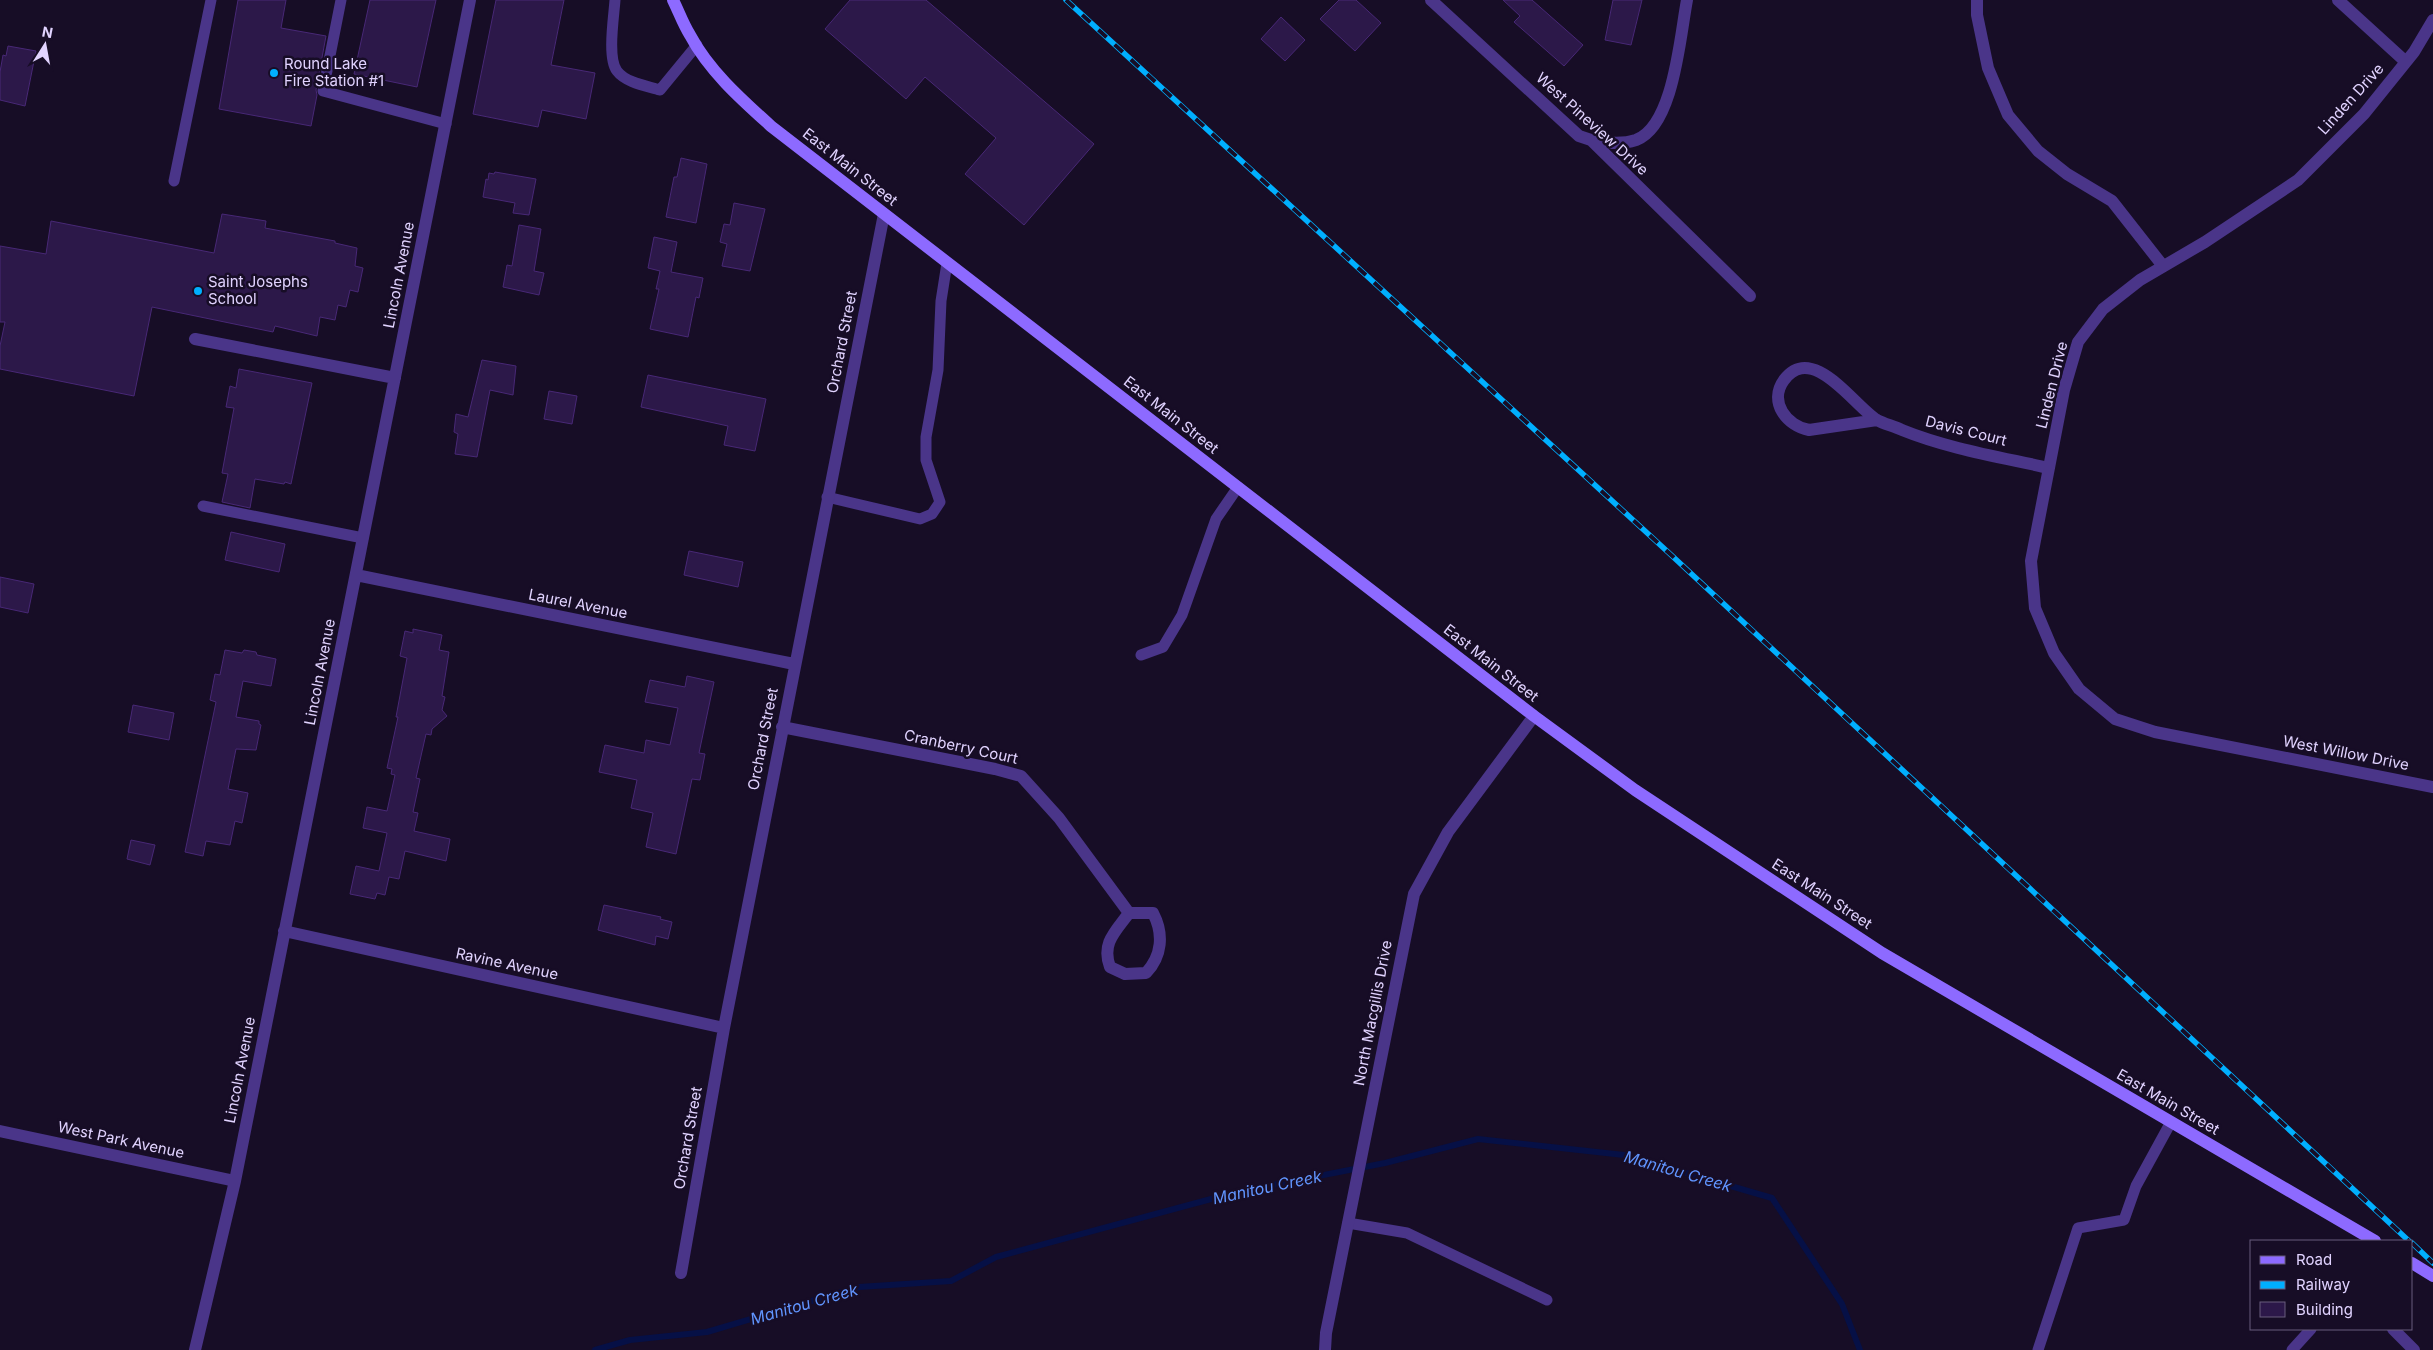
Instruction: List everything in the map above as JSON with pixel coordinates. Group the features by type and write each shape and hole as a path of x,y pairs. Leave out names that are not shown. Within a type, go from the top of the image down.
{"main road":[{"name":"East Main Street","path":"673,0 690,36 713,68 742,100 772,127 1534,716 1635,790 1882,952 2373,1240"},
{"path":"2413,1264 2433,1276"}],"street":[{"name":"Lincoln Avenue","path":"195,1350 235,1181 470,0"},
{"name":"West Pineview Drive","path":"1431,0 1579,136 1590,140 1750,296"},
{"path":"1590,140 1612,144 1637,140 1655,126 1668,101 1687,0"},
{"path":"1977,0 1977,15 1988,68 2008,114 2038,151 2067,174 2112,201 2163,266"},
{"path":"2338,0 2406,62"},
{"name":"Linden Drive","path":"2253,752 2156,732 2116,718 2079,689 2054,653 2035,608 2032,561 2064,390 2078,342 2102,309 2140,280 2205,242 2298,180 2364,114 2406,62 2433,20"},
{"name":"Orchard Street","path":"681,1272 724,1028 794,664 884,214"},
{"path":"195,339 395,378"},
{"name":"Davis Court","path":"1877,420 1809,430 1802,429 1794,425 1784,415 1779,406 1780,388 1784,379 1799,370 1816,370 1829,377 1877,420 1937,443 2049,468"},
{"name":"Laurel Avenue","path":"356,575 794,664"},
{"name":"North Macgillis Drive","path":"1325,1350 1326,1333 1414,894 1448,832 1534,716"},
{"name":"Cranberry Court","path":"782,727 1022,776 1059,818 1129,912"},
{"name":"West Willow Drive","path":"2253,752 2433,787"},
{"path":"1129,912 1153,913 1159,925 1160,944 1156,962 1146,973 1125,974 1110,967 1106,956 1110,939 1129,912"},
{"name":"Ravine Avenue","path":"284,931 724,1028"},
{"name":"West Park Avenue","path":"0,1131 235,1181"},
{"path":"2394,1330 2414,1350"}],"lane":[{"path":"174,181 211,0"},
{"path":"341,0 323,91 446,124"},
{"path":"615,0 612,58 617,71 631,81 660,90 697,45"},
{"path":"827,498 920,519 932,514 940,502 926,460 926,437 938,370 940,301 947,263"},
{"path":"1141,655 1162,647 1182,615 1216,519 1238,487"},
{"path":"203,506 363,538"},
{"path":"2038,1350 2078,1228 2124,1220 2136,1186 2171,1122"},
{"path":"1348,1223 1407,1233 1547,1300"},
{"path":"2292,1350 2310,1330"}],"building":[{"name":"Round Lake Fire Station #1","path":"238,0 286,0 281,28 326,36 311,126 219,109"},
{"path":"370,0 436,0 417,87 354,74"},
{"path":"496,0 564,0 551,65 595,73 586,119 542,110 538,127 473,114"},
{"path":"850,0 926,0 1094,144 1024,225 965,174 996,138 925,77 906,99 825,29"},
{"path":"1339,0 1356,0 1381,23 1355,51 1320,19"},
{"path":"1503,0 1532,0 1583,45 1564,66 1514,22 1520,16"},
{"path":"1613,0 1642,0 1631,45 1605,40"},
{"path":"1281,17 1305,40 1285,61 1261,39"},
{"path":"8,46 36,51 25,106 0,100 0,72 3,55 6,56"},
{"path":"681,158 707,164 696,223 666,217 674,177 677,177"},
{"path":"495,172 536,179 529,215 513,213 515,203 483,197 486,179 488,180 489,173 494,174"},
{"path":"734,203 765,209 750,271 722,266 727,244 720,242 724,224 730,225"},
{"name":"Saint Josephs School","path":"222,214 266,221 265,228 335,241 335,243 357,248 355,266 363,268 358,292 350,290 346,307 338,305 335,320 320,317 317,336 275,326 273,332 152,307 134,396 0,369 0,346 5,322 0,322 0,246 46,254 51,221 214,253"},
{"path":"519,225 541,229 534,271 544,273 539,295 503,287 507,265 512,266"},
{"path":"654,237 677,242 671,272 703,278 699,298 696,297 688,337 650,329 659,289 656,289 660,271 648,268"},
{"path":"482,360 516,366 513,395 490,390 477,457 455,454 458,434 454,432 456,414 468,417"},
{"path":"239,369 312,383 291,484 255,479 250,508 222,502 228,474 222,473 234,408 226,407 230,386 236,388"},
{"path":"648,375 766,399 755,451 724,445 728,426 641,407"},
{"path":"549,391 577,396 572,424 544,419"},
{"path":"231,532 285,544 279,572 225,560"},
{"path":"689,551 743,562 738,587 684,575"},
{"path":"0,577 34,584 28,613 0,607"},
{"path":"413,629 442,635 439,650 449,652 442,696 445,697 442,710 447,716 432,729 431,735 426,734 416,778 420,779 413,812 418,813 414,831 450,839 446,861 405,851 399,879 389,877 385,895 377,893 375,899 350,894 356,866 379,871 387,833 363,828 367,807 387,811 395,775 391,774 392,769 387,768 398,717 396,717 407,658 400,656 405,631 413,633"},
{"path":"225,650 242,653 244,650 256,652 257,655 276,659 271,686 243,681 236,717 259,721 261,725 256,750 236,749 228,789 248,793 242,823 235,821 230,845 206,841 203,856 185,852 216,702 210,700 215,674 220,675"},
{"path":"687,676 714,682 699,753 705,754 700,780 692,779 676,854 646,847 653,813 631,808 637,780 599,772 605,745 644,753 646,740 670,745 678,708 645,702 650,680 685,687"},
{"path":"133,705 174,713 169,740 128,732"},
{"path":"131,840 155,845 150,865 127,859"},
{"path":"604,905 661,917 660,919 672,922 668,939 656,936 655,945 598,930"}],"waterway":[{"name":"Manitou Creek","path":"595,1350 630,1340 707,1332 859,1287 951,1281 996,1257 1237,1192 1385,1163 1478,1139 1624,1155 1772,1198 1842,1304 1860,1350"}],"railway":[{"path":"1066,0 1669,553 2408,1240"},
{"path":"2413,1244 2433,1263"}],"place":[{"name":"Round Lake Fire Station #1","path":"274,73"},
{"name":"Saint Josephs School","path":"198,291"}]}
